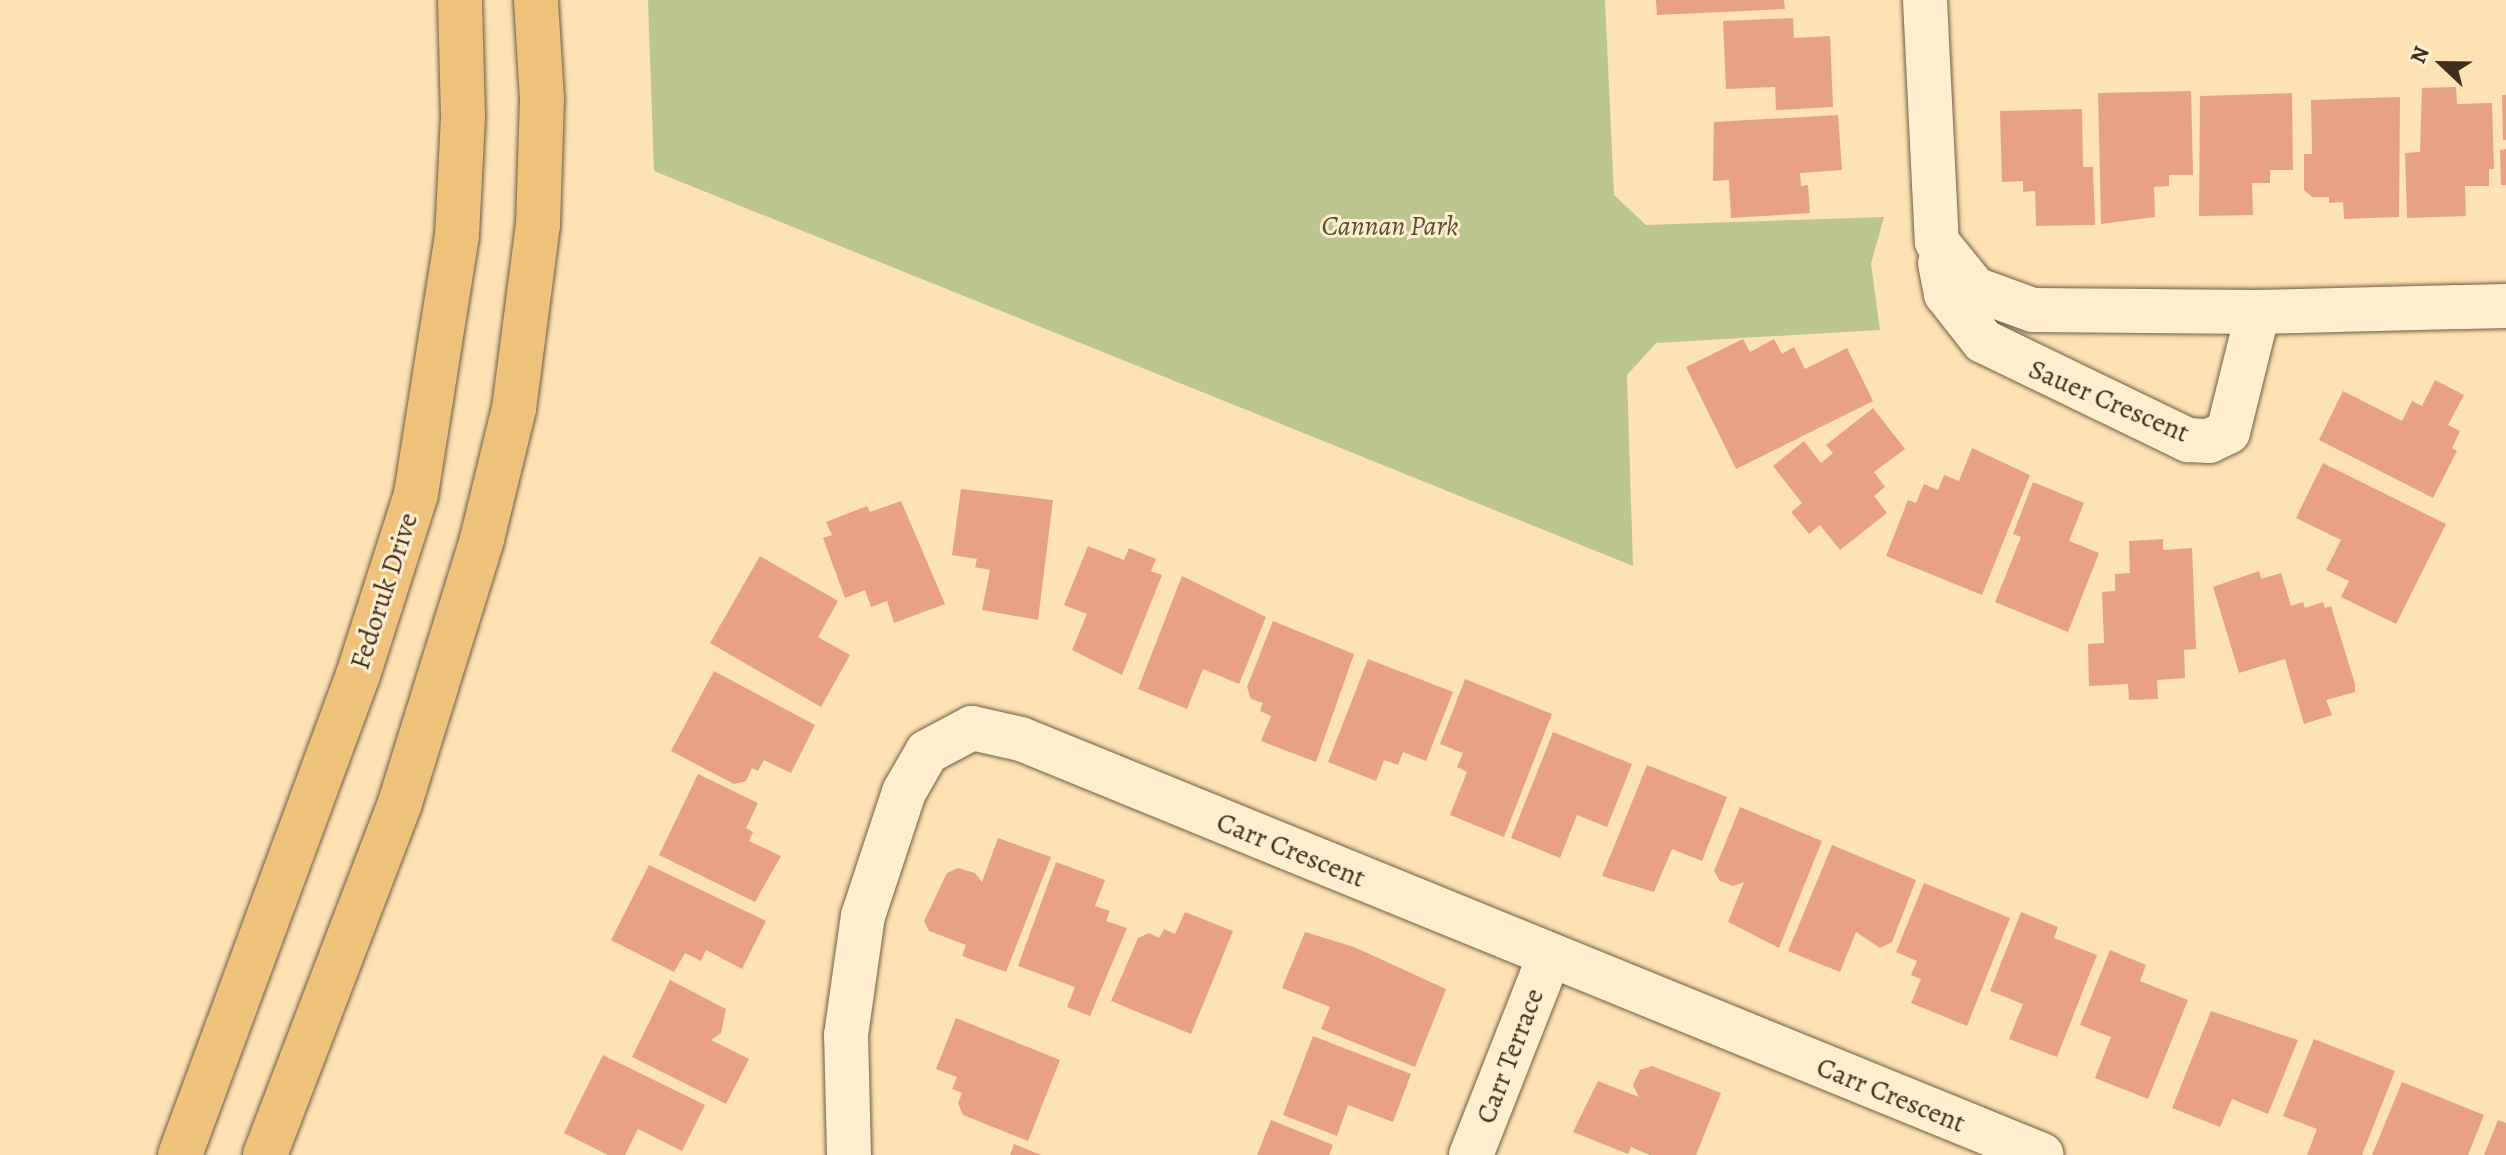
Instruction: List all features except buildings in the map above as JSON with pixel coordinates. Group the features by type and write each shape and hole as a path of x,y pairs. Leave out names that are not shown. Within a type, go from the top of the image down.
{"main road":[{"name":"Fedoruk Drive","path":"180,1155 358,675 416,494 457,236 463,116 460,0"},
{"path":"265,1155 400,803 482,539 514,409 538,225 542,99 536,0"}],"street":[{"name":"Sauer Crescent","path":"1925,0 1937,242 1946,294 1983,341 2188,440 2209,441 2228,432 2258,312"},
{"path":"1937,242 1975,289 2033,310 2258,312 2506,306"},
{"name":"Carr Crescent","path":"849,1155 846,1035 850,977 863,916 904,792 927,752 972,728 1021,739 1549,957 2042,1155"},
{"name":"Carr Terrace","path":"1471,1155 1549,957"}],"green space":[{"name":"Cannan Park","path":"648,0 1605,0 1614,195 1646,225 1884,217 1871,264 1880,330 1656,343 1627,375 1633,566 654,171"}]}
